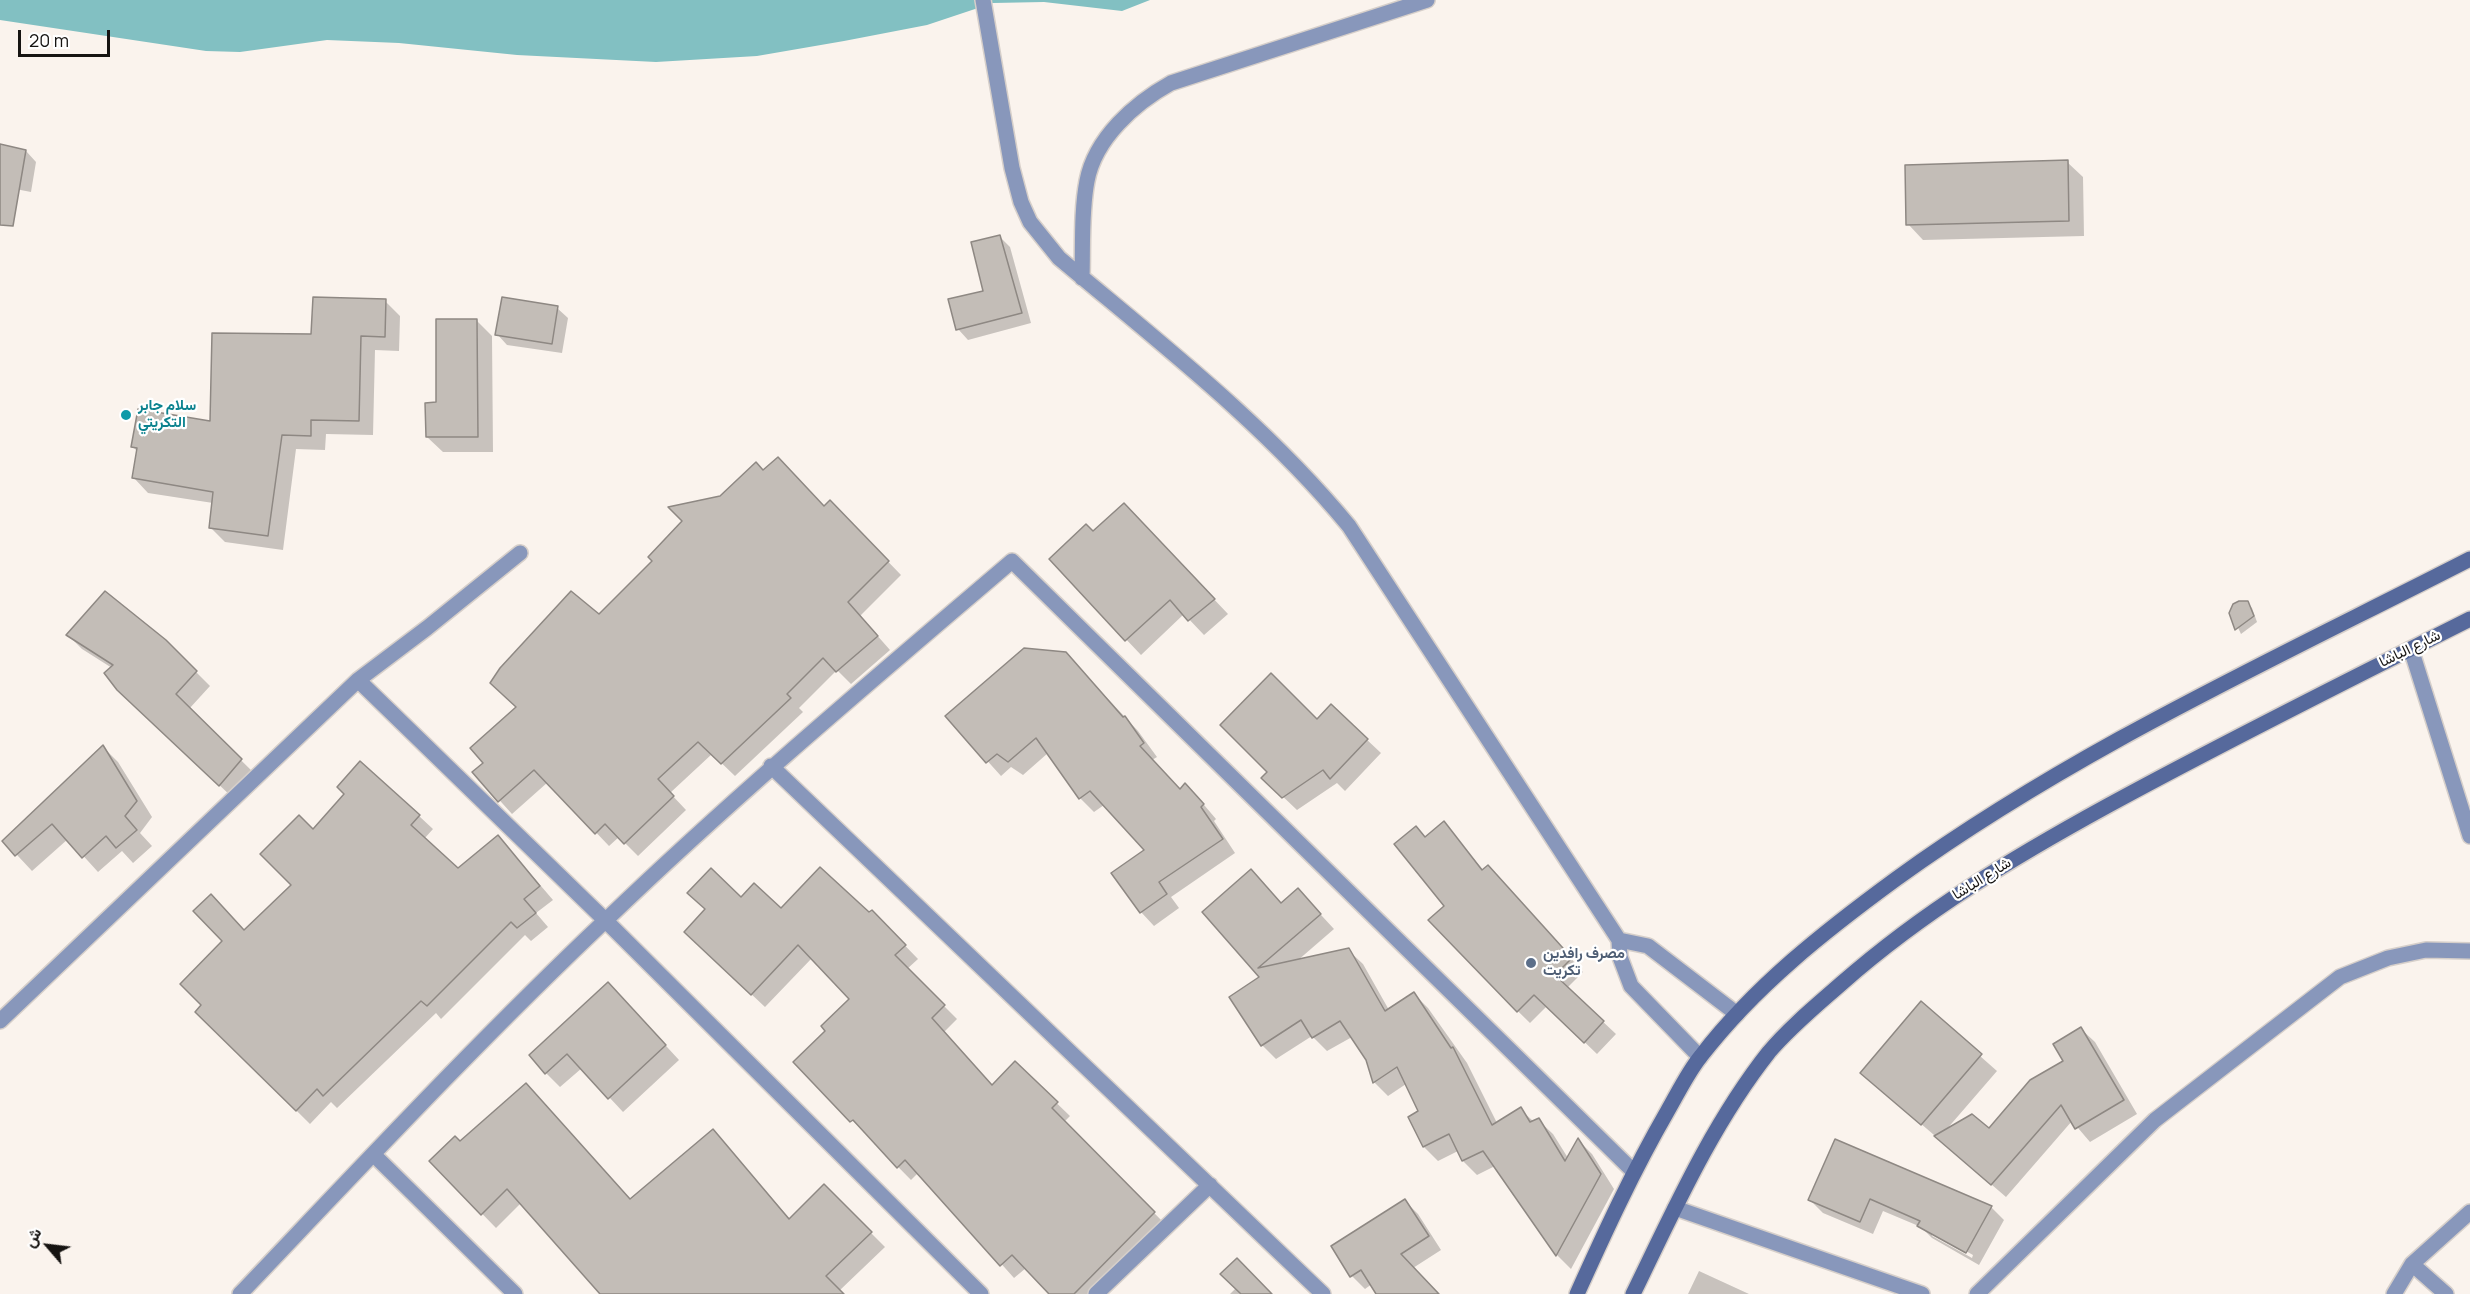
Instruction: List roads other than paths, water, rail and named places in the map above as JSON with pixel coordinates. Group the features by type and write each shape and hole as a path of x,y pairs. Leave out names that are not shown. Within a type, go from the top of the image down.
{"main road":[{"path":"1577,1294 1633,1171 1700,1057 1737,1014 1811,945 1863,904 2015,798 2102,748 2470,559"},
{"name":"شارع الباشا","path":"1633,1294 1675,1208 1740,1093 1770,1051 1809,1011 1908,927 2001,866 2096,812 2298,705 2470,619"}],"street":[{"path":"983,0 1012,168 1030,222 1059,258 1274,441 1314,483 1349,526 1620,940 1620,957 1631,986 1700,1057"},
{"path":"1082,278 1087,179 1110,131 1151,94 1171,83 1426,0"},
{"path":"0,1021 358,680 520,553"},
{"path":"240,1294 373,1155 605,920 771,766 1012,561 1633,1171"},
{"path":"2411,649 2470,836"},
{"path":"358,680 605,920 981,1294"},
{"path":"771,766 1323,1294"},
{"path":"1620,940 1648,946 1737,1014"},
{"path":"1977,1294 2155,1120 2340,977 2388,958 2426,950 2470,951"},
{"path":"373,1155 515,1294"},
{"path":"1096,1294 1210,1185"},
{"path":"1675,1208 1922,1294"},
{"path":"2394,1294 2412,1264 2470,1212"},
{"path":"2412,1264 2446,1294"}],"water":[{"path":"0,0 1150,0 1122,11 1044,2 993,3 927,25 844,41 757,56 656,62 517,55 399,43 327,40 240,52 206,51 0,20"}],"place":[{"name":"سلام جابر التكريتي","path":"126,415"},
{"name":"مصرف رافدين تكريت","path":"1531,963"}]}
